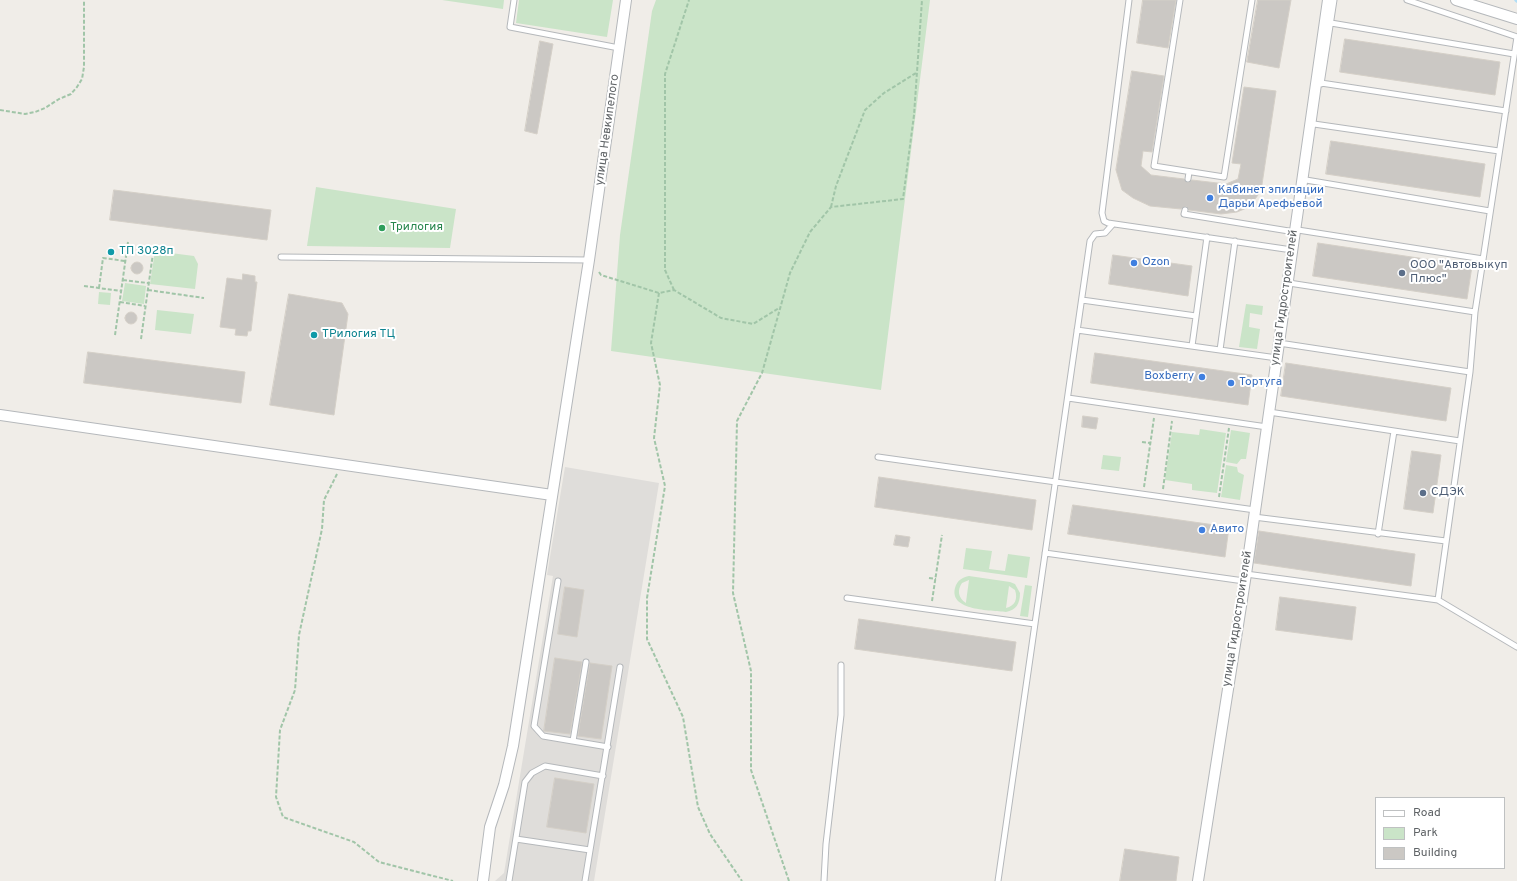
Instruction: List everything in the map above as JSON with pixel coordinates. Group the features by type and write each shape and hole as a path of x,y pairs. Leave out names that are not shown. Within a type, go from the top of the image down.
{"street":[{"name":"улица Невкипелого","path":"483,881 490,827 504,785 513,746 589,260 626,0"},
{"name":"улица Гидростроителей","path":"1198,881 1245,578 1328,0"},
{"path":"1456,0 1517,19"},
{"path":"0,415 552,495"}],"lane":[{"path":"514,0 510,27 619,48"},
{"path":"1129,0 1102,213 1104,221 1113,224 1292,250"},
{"path":"1180,0 1154,166 1224,177 1252,0"},
{"path":"1334,0 1306,180 1296,231 1289,283 1475,312"},
{"path":"1407,0 1421,2 1517,37 1475,312 1470,372 1438,600"},
{"path":"1331,23 1514,54"},
{"path":"1321,83 1506,111"},
{"path":"1314,124 1499,151"},
{"path":"1188,179 1189,172"},
{"path":"1306,180 1490,211"},
{"path":"1185,210 1184,214 1483,259"},
{"path":"998,881 1077,330 1092,237 1095,234 1105,233 1113,224"},
{"path":"1192,346 1207,238"},
{"path":"1220,350 1236,241"},
{"path":"281,257 589,260"},
{"path":"1082,300 1196,316"},
{"path":"1077,330 1277,358"},
{"path":"1279,343 1470,372"},
{"path":"1068,398 1267,427"},
{"path":"1269,412 1460,441"},
{"path":"1378,534 1394,431"},
{"path":"878,457 1218,505 1254,513 1378,534 1446,541"},
{"path":"1046,553 1438,600 1517,647"},
{"path":"558,581 534,726 543,736 608,747"},
{"path":"847,598 1035,624"},
{"path":"573,741 586,662"},
{"path":"824,881 826,844 841,715 841,665"},
{"path":"585,881 620,667"},
{"path":"509,881 525,782 532,773 545,766 603,776"},
{"path":"516,839 590,850"}],"path":[{"path":"0,110 25,114 36,112 71,94 77,87 82,79 84,67 84,0"},
{"path":"689,0 664,74 665,270 674,290 721,318 753,324 779,308"},
{"path":"831,207 903,200 914,115 922,0"},
{"path":"789,881 750,770 751,671 733,593 737,421 762,373 790,273 810,232 831,207 836,186 865,110 884,93 917,72"},
{"path":"115,335 128,242"},
{"path":"141,339 154,246"},
{"path":"99,288 103,258 125,261"},
{"path":"589,260 601,275 659,293 674,290"},
{"path":"123,280 148,283"},
{"path":"84,286 121,291"},
{"path":"148,290 204,298"},
{"path":"659,293 651,343 660,385 654,438 664,486 647,598 647,639 683,717 698,807 710,834 742,881"},
{"path":"120,302 146,306"},
{"path":"1143,494 1155,411"},
{"path":"1161,497 1174,413"},
{"path":"1218,505 1230,421"},
{"path":"1142,442 1150,443"},
{"path":"342,464 324,500 322,529 299,635 295,690 280,730 276,797 283,817 354,842 379,862 453,881"},
{"path":"931,610 942,535"},
{"path":"930,578 936,579"}],"shaded area":[{"path":"565,467 659,483 594,881 495,881 504,873 553,576 547,575"}],"green space":[{"path":"442,0 504,0 503,9"},
{"path":"519,0 613,0 607,37 516,23"},
{"path":"656,0 930,0 881,390 611,351 620,235 652,11"},
{"name":"Трилогия","path":"316,187 456,209 450,248 307,246"},
{"path":"155,251 194,256 198,264 195,289 150,284"},
{"path":"125,283 146,286 144,304 122,301"},
{"path":"99,292 111,293 110,305 98,304"},
{"path":"1246,304 1263,306 1262,315 1250,313 1249,327 1260,329 1257,349 1239,347"},
{"path":"157,310 194,314 191,334 155,330"},
{"path":"1200,429 1226,433 1217,493 1192,490 1192,484 1165,480 1172,432 1199,435"},
{"path":"1231,430 1250,433 1246,459 1241,459 1237,464 1226,462"},
{"path":"1103,455 1121,457 1119,471 1101,469"},
{"path":"1226,465 1237,467 1238,472 1244,475 1240,500 1221,497"},
{"path":"966,548 992,551 989,569 1005,571 1008,554 1030,557 1027,578 963,569"},
{"path":"969,576 1015,584 1020,593 1017,606 1006,612 982,610 965,605 958,601 955,596 956,585 962,578","holes":["969,580 966,602 966,603 961,599 959,591 962,583","1009,586 1015,590 1016,599 1012,606 1006,608"]},
{"path":"1025,585 1032,586 1028,617 1020,616"}],"building":[{"path":"1143,0 1176,0 1168,48 1137,43"},
{"path":"1258,0 1291,0 1279,68 1247,62"},
{"path":"1345,39 1500,62 1495,95 1340,72"},
{"path":"540,41 553,44 537,134 525,131"},
{"path":"1132,71 1164,76 1152,152 1143,151 1141,166 1151,175 1184,179 1188,183 1192,180 1226,184 1238,179 1241,164 1232,163 1244,87 1276,91 1261,191 1249,207 1237,212 1221,214 1189,210 1186,206 1181,209 1150,206 1133,198 1122,190 1116,170"},
{"path":"1331,141 1485,164 1480,197 1326,174"},
{"path":"114,190 271,210 267,240 110,220"},
{"path":"1318,243 1472,266 1467,299 1313,276"},
{"path":"1113,255 1192,266 1188,296 1109,284"},
{"path":"135,262 139,262 143,268 139,274 135,274 131,270 131,266"},
{"path":"243,274 255,276 255,282 257,282 251,331 248,331 247,336 235,335 236,329 220,327 227,278 242,280"},
{"name":"ТРилогия ТЦ","path":"289,294 342,303 348,314 334,415 270,405"},
{"path":"133,312 136,313 136,323 129,324 126,323 125,316 126,313"},
{"path":"88,352 245,372 241,403 84,383"},
{"path":"1095,353 1252,375 1248,405 1091,383"},
{"path":"1286,363 1451,388 1446,421 1281,396"},
{"path":"1083,416 1098,418 1096,429 1082,427"},
{"path":"1412,451 1441,455 1433,513 1404,509"},
{"path":"879,477 1036,500 1032,530 875,507"},
{"path":"1073,505 1229,527 1225,557 1068,534"},
{"path":"1259,531 1415,554 1411,586 1254,563"},
{"path":"896,535 910,537 908,547 894,545"},
{"path":"565,587 584,590 577,637 558,634"},
{"path":"1280,597 1356,607 1352,640 1276,630"},
{"path":"859,619 1016,642 1012,671 855,649"},
{"path":"555,658 582,662 570,734 544,731"},
{"path":"590,663 612,666 601,739 578,736"},
{"path":"555,778 594,784 586,833 547,827"},
{"path":"1125,849 1179,857 1176,881 1120,881"}],"place":[{"name":"Кабинет эпиляции Дарьи Арефьевой","path":"1210,198"},
{"name":"Трилогия","path":"382,228"},
{"name":"ТП 3028п","path":"111,252"},
{"name":"Ozon","path":"1134,263"},
{"name":"ООО \"Автовыкуп Плюс\"","path":"1402,273"},
{"name":"ТРилогия ТЦ","path":"314,335"},
{"name":"Boxberry","path":"1202,377"},
{"name":"Тортуга","path":"1231,383"},
{"name":"СДЭК","path":"1423,493"},
{"name":"Авито","path":"1202,530"}]}
